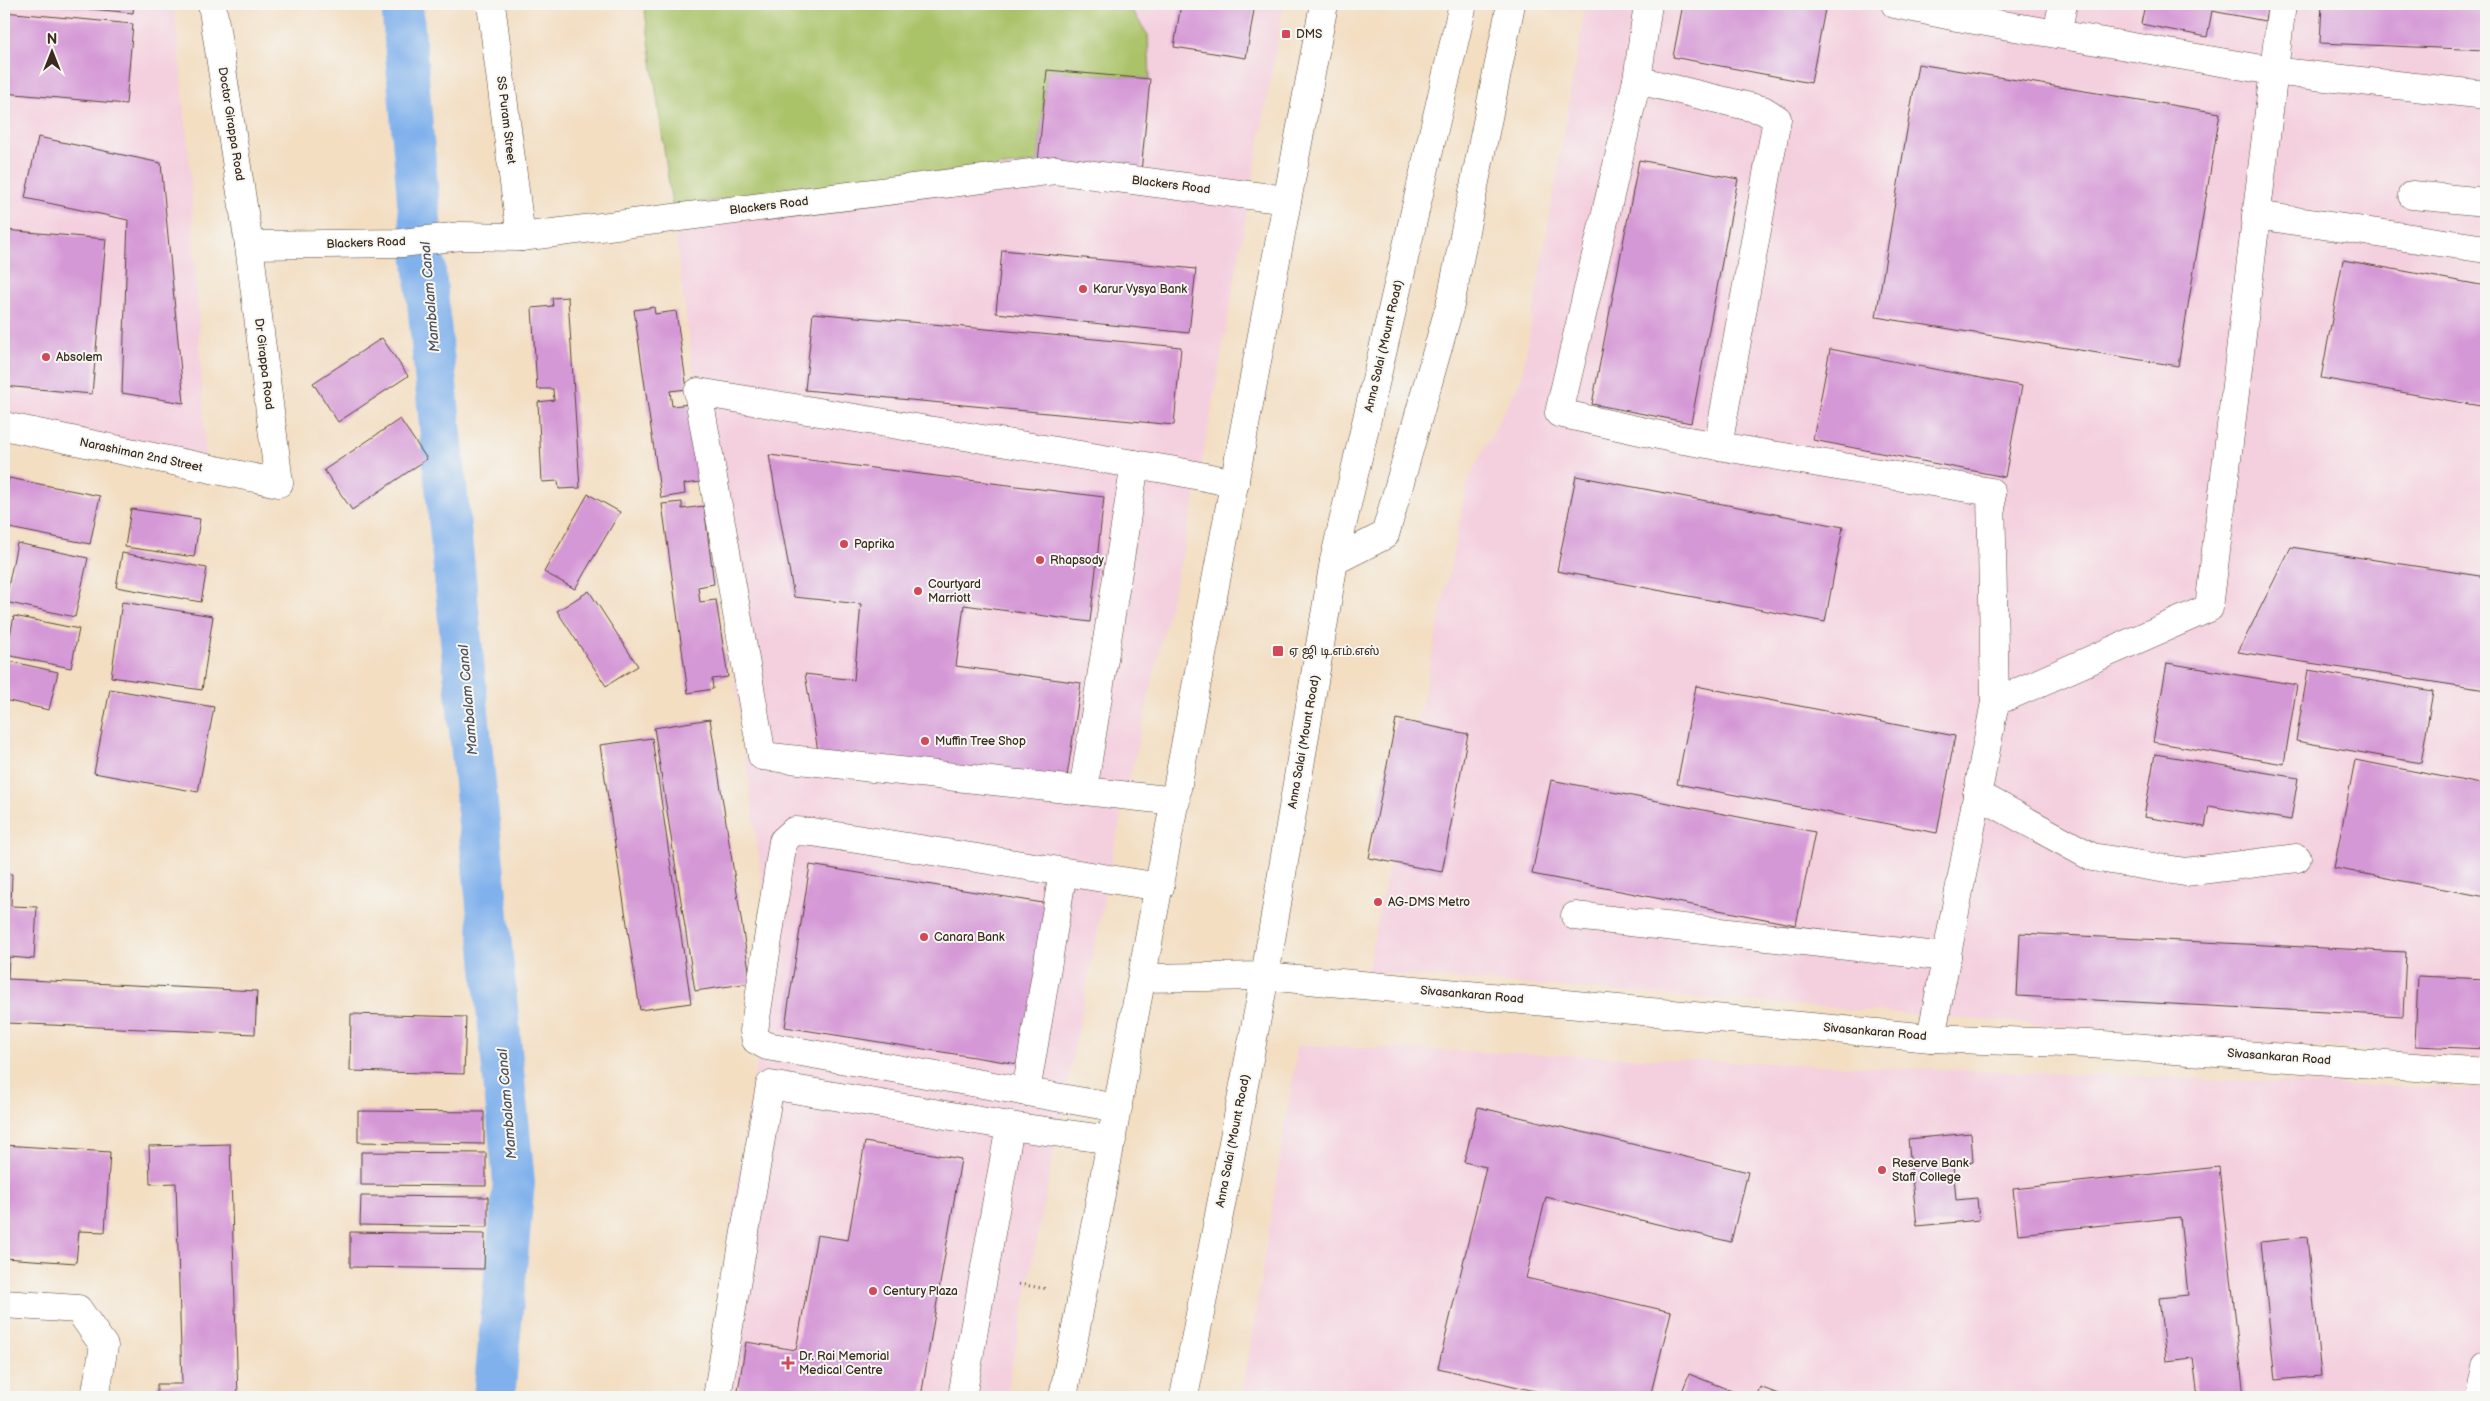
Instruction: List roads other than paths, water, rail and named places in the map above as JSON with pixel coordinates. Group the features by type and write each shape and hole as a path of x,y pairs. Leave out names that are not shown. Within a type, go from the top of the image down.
{"street":[{"name":"Doctor Girappa Road","path":"212,4 249,245"},
{"name":"SS Puram Street","path":"491,4 521,237"},
{"path":"1063,1397 1324,4"},
{"name":"Anna Salai (Mount Road)","path":"1184,1397 1265,976 1334,562 1463,4"},
{"path":"1334,562 1385,535 1450,305 1511,4"},
{"path":"1648,4 1637,80 1559,412 1676,439 1991,492 1994,702 1931,1038"},
{"path":"1895,4 2273,71 2486,95"},
{"path":"2057,34 2063,4"},
{"path":"1994,702 2209,608 2282,4"},
{"path":"1637,80 1762,110 1776,119 1718,446"},
{"name":"Blackers Road","path":"249,245 402,242 461,236 521,237 1055,170 1287,200"},
{"path":"2412,195 2486,202"},
{"path":"2256,215 2486,249"},
{"name":"Dr Girappa Road","path":"249,245 279,483"},
{"path":"1176,801 762,756 698,392 1135,464 1235,483"},
{"name":"Narashiman 2nd Street","path":"4,426 279,483"},
{"path":"1083,791 1135,464"},
{"path":"1977,794 2092,857 2185,872 2297,858"},
{"path":"1118,1108 767,1046 756,1040 754,1031 783,841 794,832 812,832 1160,887"},
{"path":"1026,1092 1063,872"},
{"path":"1575,916 1946,957"},
{"name":"Sivasankaran Road","path":"1143,978 1265,976 1931,1038 2089,1044 2486,1072"},
{"path":"717,1397 770,1085 1010,1126 1112,1140"},
{"path":"962,1397 1010,1126"},
{"path":"4,1304 78,1309 104,1346 95,1397"},
{"path":"2480,1397 2486,1366"}],"waterway":[{"name":"Mambalam Canal","path":"402,4 418,200 514,1182 494,1397"}],"place":[{"name":"DMS","path":"1286,34"},
{"name":"Karur Vysya Bank","path":"1083,289"},
{"name":"Absolem","path":"46,357"},
{"name":"Paprika","path":"844,544"},
{"name":"Rhapsody","path":"1040,560"},
{"name":"Courtyard Marriott","path":"918,591"},
{"name":"ஏ ஜி டி.எம்.எஸ்","path":"1278,651"},
{"name":"Muffin Tree Shop","path":"925,741"},
{"name":"AG-DMS Metro","path":"1378,902"},
{"name":"Canara Bank","path":"924,937"},
{"name":"Reserve Bank Staff College","path":"1882,1170"},
{"name":"Century Plaza","path":"873,1291"},
{"name":"Dr. Rai Memorial Medical Centre","path":"788,1363"}]}
